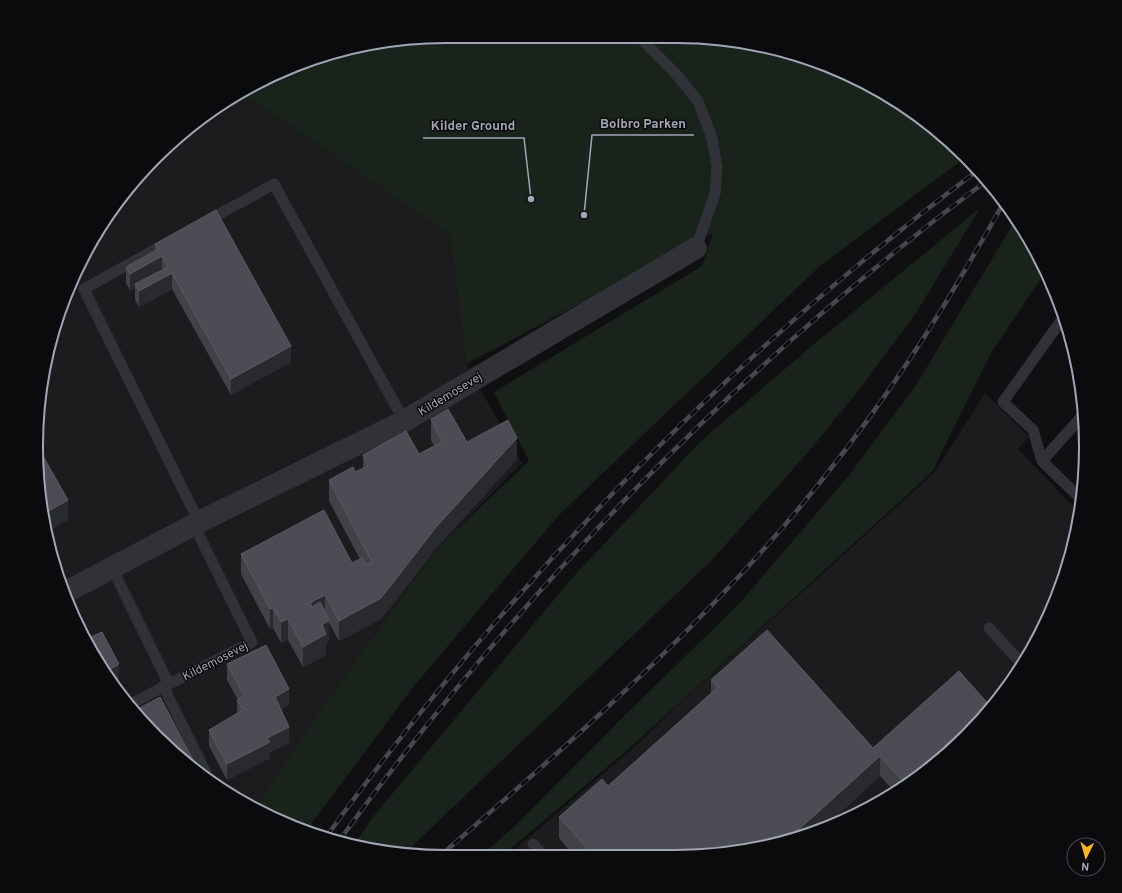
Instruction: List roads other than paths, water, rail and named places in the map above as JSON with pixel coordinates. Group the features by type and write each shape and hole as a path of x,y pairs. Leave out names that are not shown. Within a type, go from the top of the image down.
{"street":[{"name":"Kildemosevej","path":"70,590 197,524 404,421 696,248"}],"lane":[{"path":"645,43 676,74 698,101 712,138 716,167 715,194 696,248"},
{"path":"193,229 274,184 404,421"},
{"path":"179,237 84,289 197,524"},
{"path":"1060,323 1003,402 1033,430 1042,461 1076,494"},
{"path":"1042,461 1078,421"},
{"name":"Kildemosevej","path":"134,702 252,642 197,524"},
{"name":"Kildemosevej","path":"112,568 166,685"},
{"path":"989,628 1018,660"},
{"path":"166,685 205,770"},
{"path":"533,844 539,850"}],"railway":[{"path":"329,832 396,744 469,653 546,565 626,479 710,397 796,318 885,243 973,174"},
{"path":"343,836 408,749 481,659 558,572 638,487 721,405 807,326 895,251 982,184"},
{"path":"447,850 551,759 659,658 728,588 794,514 856,436 913,354 940,312 1001,207"}],"place":[{"name":"Kilder Ground","path":"531,199"},
{"name":"Bolbro Parken","path":"584,215"}]}
